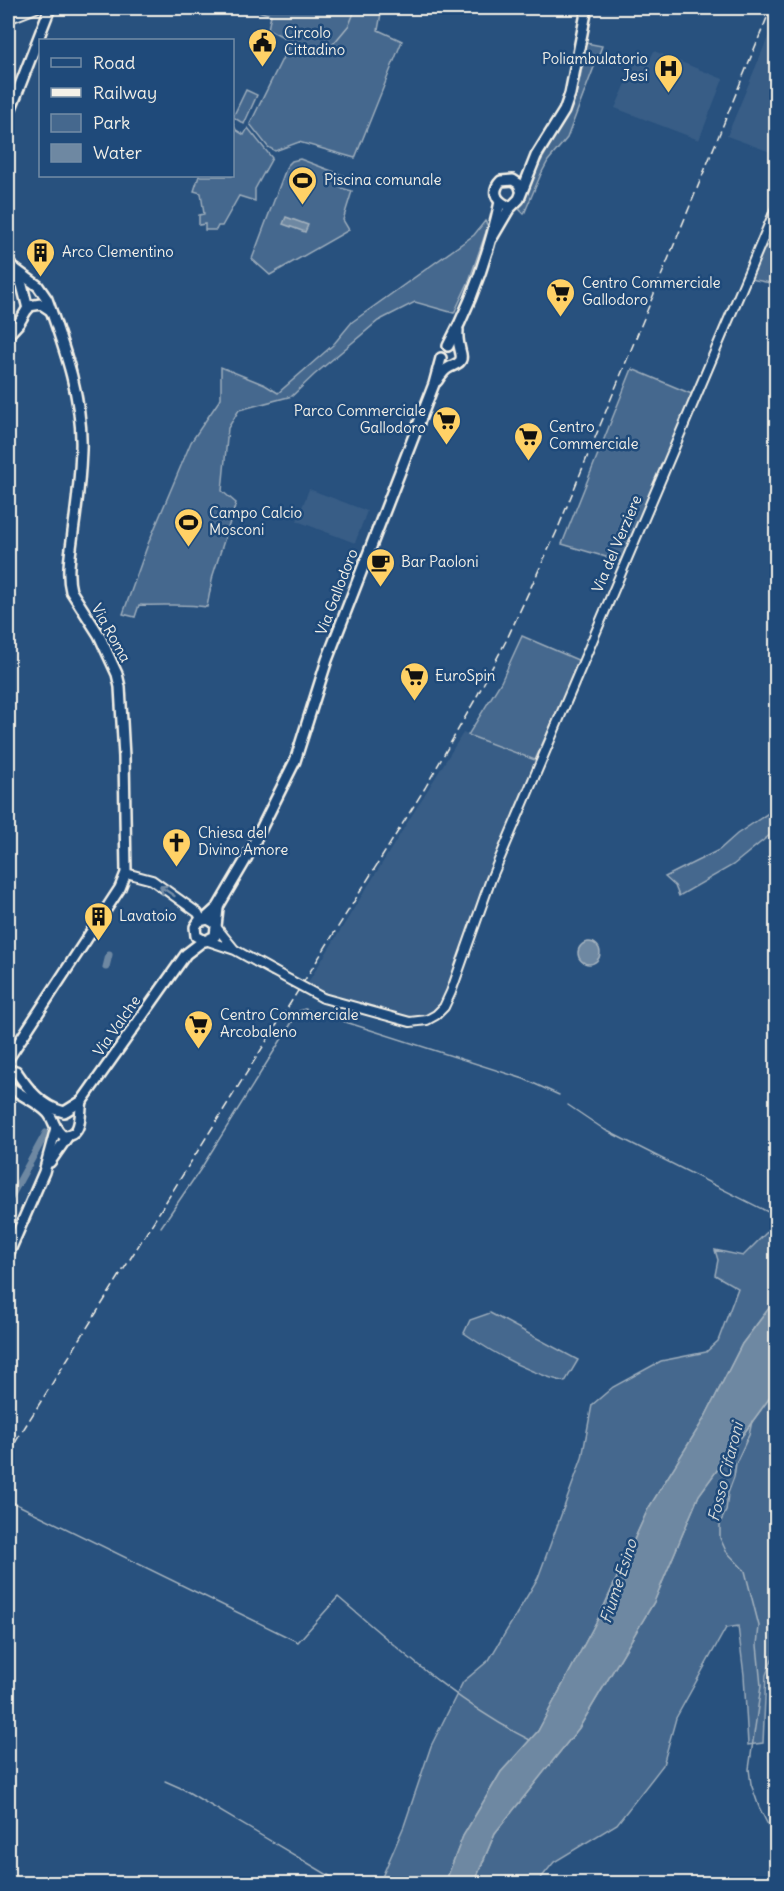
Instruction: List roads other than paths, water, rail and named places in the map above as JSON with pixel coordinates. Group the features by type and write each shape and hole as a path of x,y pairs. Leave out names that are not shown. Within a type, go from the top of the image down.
{"main road":[{"path":"8,112 50,8"},
{"path":"521,190 519,184 513,180 536,156 560,117 570,94 587,8"},
{"name":"Via Gallodoro","path":"492,238 513,204 519,199 536,156"},
{"name":"Via Gallodoro","path":"218,907 271,812 295,761 327,660 434,384 442,352 458,328 492,238 500,202 496,196 496,187 505,179 513,180"},
{"path":"500,202 505,205 513,204"},
{"path":"10,266 22,285 28,309"},
{"name":"Via Roma","path":"8,1059 108,906 126,873 120,687 106,650 69,584 81,451 81,426 71,378 47,299 38,286 10,266"},
{"path":"8,335 33,305 41,303 50,310"},
{"name":"Via Gallodoro","path":"434,384 450,366 457,365 461,360 458,348 458,328"},
{"path":"448,346 458,348"},
{"path":"441,358 444,364 450,366"},
{"path":"218,907 215,936 205,941 197,938 194,931 196,924 218,907"},
{"path":"204,919 216,926"},
{"name":"Via Valche","path":"176,968 194,931"},
{"name":"Via Valche","path":"78,1119 82,1101 176,968 186,954 205,941"},
{"path":"8,1065 16,1071 41,1100 56,1110 73,1113 78,1119 78,1129 74,1134 68,1136 61,1134 49,1114 8,1085 16,1080 16,1071 14,1057 17,1044"},
{"name":"Via Valche","path":"65,1111 82,1101"},
{"path":"38,1105 49,1124 50,1153"},
{"path":"8,1255 44,1172 57,1116 65,1111"},
{"path":"44,1172 68,1136"}],"street":[{"path":"8,18 36,8"},
{"name":"Via del Verziere","path":"235,950 323,998 410,1023 427,1020 444,1007 491,879 777,208"},
{"path":"126,873 152,880 204,919"},
{"path":"216,926 235,950"},
{"path":"205,941 235,950"}],"water":[{"path":"286,217 308,225 305,232 283,224"},
{"path":"589,942 599,949 600,953 593,963 589,964 579,957 578,953 585,943"},
{"name":"Fiume Esino","path":"776,1299 776,1389 699,1495 654,1602 579,1728 495,1833 474,1883 445,1883 463,1836 501,1772 538,1731 601,1613 648,1509 704,1419 742,1344"}],"waterway":[{"path":"329,49 349,25 356,8"},
{"path":"106,967 109,955"},
{"path":"161,1227 200,1170 299,1011 305,1009 524,1079 559,1095"},
{"path":"568,1105 605,1130 776,1216"},
{"path":"8,1202 46,1133"},
{"name":"Fosso Cifaroni","path":"752,1421 749,1435 736,1463 726,1511 720,1523 720,1538 726,1551 745,1571 759,1626 757,1645 761,1686 749,1769 751,1784 768,1825 776,1863"},
{"path":"8,1500 298,1642 338,1597 454,1693 478,1710 530,1740"},
{"path":"165,1781 183,1789 343,1884"}],"railway":[{"path":"8,1454 425,788 476,698 506,641 556,533 771,8"}],"place":[{"name":"Circolo Cittadino","path":"263,68"},
{"name":"Poliambulatorio Jesi","path":"669,94"},
{"name":"Piscina comunale","path":"303,206"},
{"name":"Arco Clementino","path":"41,278"},
{"name":"Centro Commerciale Gallodoro","path":"561,318"},
{"name":"Parco Commerciale Gallodoro","path":"447,446"},
{"name":"Centro Commerciale","path":"528,462"},
{"name":"Campo Calcio Mosconi","path":"188,548"},
{"name":"Bar Paoloni","path":"380,588"},
{"name":"EuroSpin","path":"414,702"},
{"name":"Chiesa del Divino Amore","path":"177,868"},
{"name":"Lavatoio","path":"98,942"},
{"name":"Centro Commerciale Arcobaleno","path":"199,1050"}]}
